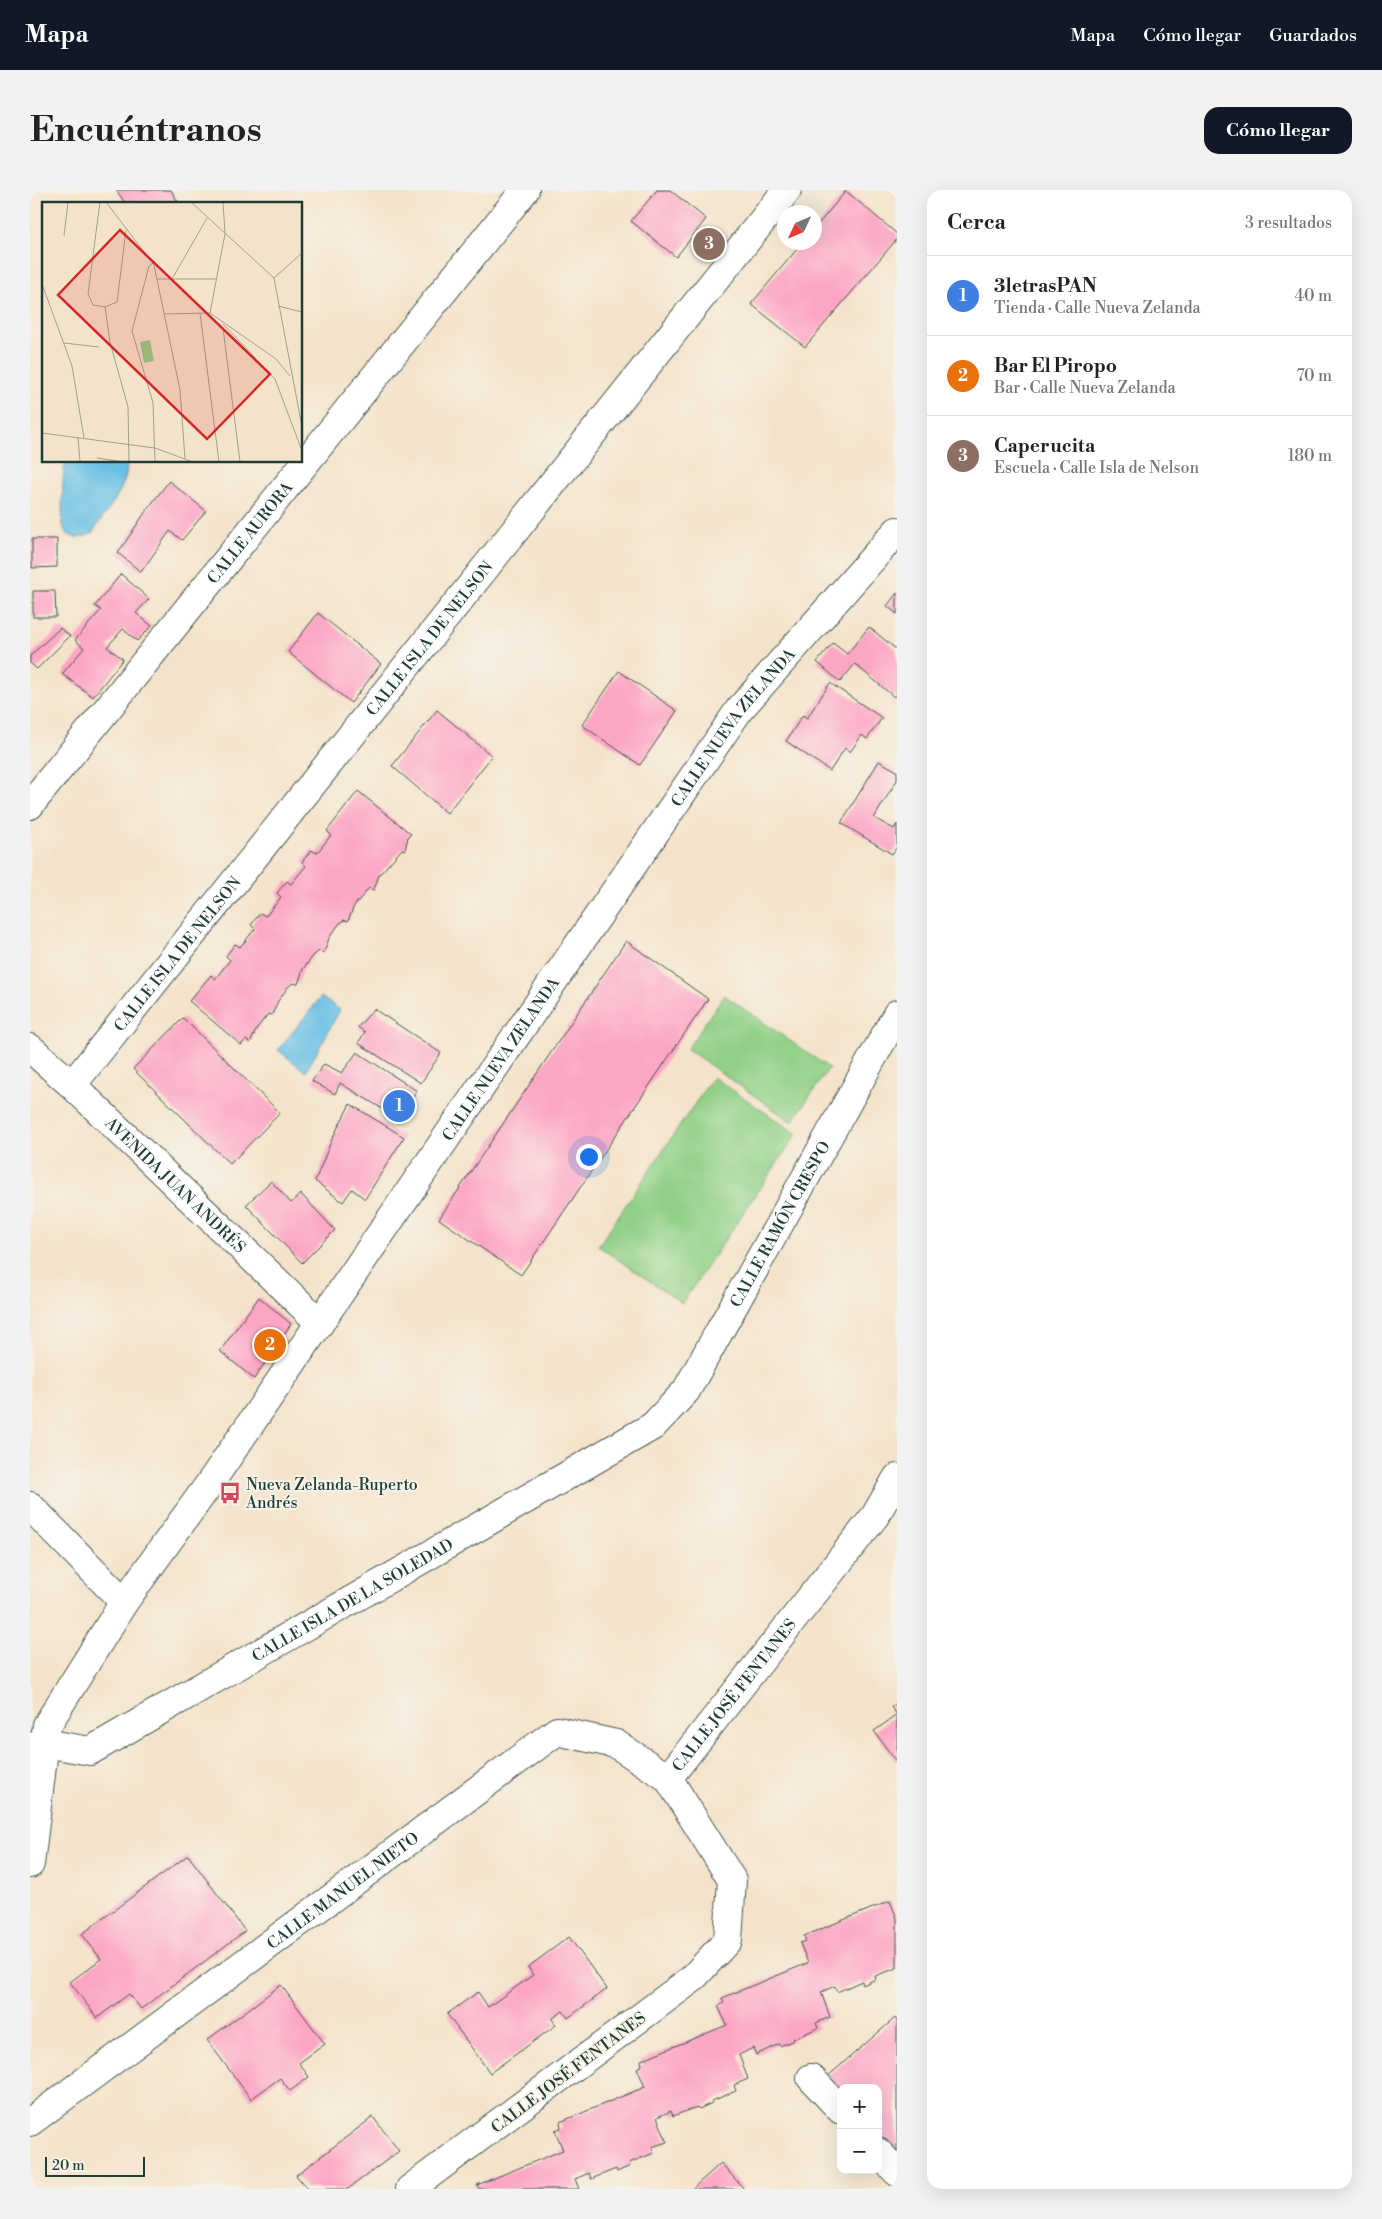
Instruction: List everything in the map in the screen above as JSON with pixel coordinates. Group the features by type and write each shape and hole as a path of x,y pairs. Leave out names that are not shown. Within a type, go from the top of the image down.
{"street":[{"name":"CALLE AURORA","path":"30,806 525,190"},
{"name":"CALLE ISLA DE NELSON","path":"72,1085 787,190"},
{"name":"CALLE NUEVA ZELANDA","path":"38,1737 124,1602 210,1483 740,710 897,531"},
{"name":"CALLE RAMÓN CRESPO","path":"653,1426 686,1391 897,1014"},
{"name":"AVENIDA JUAN ANDRÉS","path":"30,1048 72,1085 320,1323"},
{"name":"CALLE ISLA DE LA SOLEDAD","path":"38,1737 90,1751 653,1426"},
{"name":"CALLE JOSÉ FENTANES","path":"410,2189 692,1980 728,1940 732,1880 668,1778 875,1516 897,1478"},
{"path":"30,1506 124,1602"},
{"name":"CALLE MANUEL NIETO","path":"30,2122 557,1731 616,1744 668,1778"},
{"path":"30,1864 38,1737"},
{"path":"811,2078 837,2106"},
{"path":"882,2156 897,2172"}],"green space":[{"path":"724,995 829,1068 792,1122 687,1049"},
{"path":"713,1077 797,1134 682,1303 598,1246"}],"water":[{"path":"65,462 126,462 125,479 116,498 89,535 70,536 64,529 62,518"},
{"path":"321,997 340,1010 306,1072 278,1050"}],"building":[{"path":"116,190 171,190 178,202 125,202"},
{"path":"657,190 670,190 706,219 676,257 631,221"},
{"path":"846,191 897,234 897,239 805,347 751,304 796,250 822,250 822,220"},
{"path":"169,481 206,511 182,540 170,531 141,572 118,553"},
{"path":"32,539 57,539 57,567 32,568"},
{"path":"121,574 149,599 136,613 152,626 137,641 123,629 107,647 123,659 93,697 62,674 84,648 75,640 101,610 95,606"},
{"path":"33,591 55,591 56,617 33,617"},
{"path":"897,593 897,614 887,606"},
{"path":"318,613 381,664 351,703 288,652"},
{"path":"869,627 897,650 897,693 894,697 855,664 840,682 817,662 833,643 847,654"},
{"path":"60,628 70,636 37,669 30,663 30,656"},
{"path":"619,671 677,711 640,765 582,725"},
{"path":"830,683 882,718 867,739 862,735 850,752 845,748 830,771 786,741 803,715 807,718"},
{"path":"437,710 492,756 447,813 392,766"},
{"path":"879,761 897,771 897,780 874,818 894,829 897,824 897,847 892,854 841,823"},
{"path":"358,791 411,834 408,837 405,850 402,849 379,875 374,890 369,888 354,906 348,921 344,920 339,924 329,938 324,953 319,951 314,955 303,969 298,984 293,983 288,987 278,1001 272,1015 268,1014 257,1028 250,1043 246,1040 241,1045 189,1001 211,975 215,979 230,960 226,956 235,944 240,947 255,929 251,925 260,913 266,916 281,897 277,893 287,881 291,884 306,866 302,862 311,850 317,853 331,835 327,831"},
{"path":"626,941 708,999 521,1275 439,1219"},
{"path":"374,1009 441,1053 421,1083 358,1043 365,1032 358,1027"},
{"path":"183,1018 280,1113 230,1164 133,1069"},
{"path":"357,1052 417,1091 399,1119 340,1083 335,1094 312,1081 324,1064 342,1073"},
{"path":"350,1104 404,1137 365,1199 352,1189 343,1202 315,1181 332,1139"},
{"path":"271,1181 291,1203 301,1194 335,1230 302,1263 246,1205"},
{"path":"259,1297 291,1324 254,1379 220,1351"},
{"path":"897,1703 897,1715 891,1707"},
{"path":"897,1715 897,1763 874,1731"},
{"path":"188,1855 245,1931 141,2009 129,1994 97,2018 70,1982 101,1959 82,1934"},
{"path":"890,1901 897,1918 897,1968 875,1976 876,1979 863,1985 862,1981 837,1992 835,1986 821,1992 830,2017 816,2023 818,2028 780,2046 779,2044 756,2055 753,2048 739,2055 748,2079 734,2085 736,2091 712,2101 712,2103 699,2109 697,2107 673,2116 671,2111 657,2117 667,2142 652,2147 654,2153 629,2163 630,2166 617,2172 616,2169 591,2179 589,2173 575,2179 579,2189 479,2189 477,2185 563,2150 555,2130 561,2128 560,2122 645,2087 637,2068 642,2065 641,2060 727,2025 718,2006 724,2003 722,1998 808,1963 800,1943 806,1941 804,1936"},
{"path":"569,1937 607,1989 568,2018 563,2011 552,2019 556,2025 490,2073 447,2014 478,1992 488,2007 533,1975 528,1967"},
{"path":"281,1985 325,2044 299,2063 309,2077 290,2091 280,2078 251,2099 207,2040"},
{"path":"895,2018 897,2021 897,2157 882,2140 882,2084 837,2084 837,2088 827,2077"},
{"path":"373,2117 399,2151 348,2189 307,2189 296,2175"},
{"path":"721,2163 744,2189 692,2189"}],"place":[{"name":"Caperucita","path":"709,244"},
{"name":"3letrasPAN","path":"399,1106"},
{"name":"Bar El Piropo","path":"270,1345"},
{"name":"Nueva Zelanda-Ruperto Andrés","path":"230,1493"}]}
